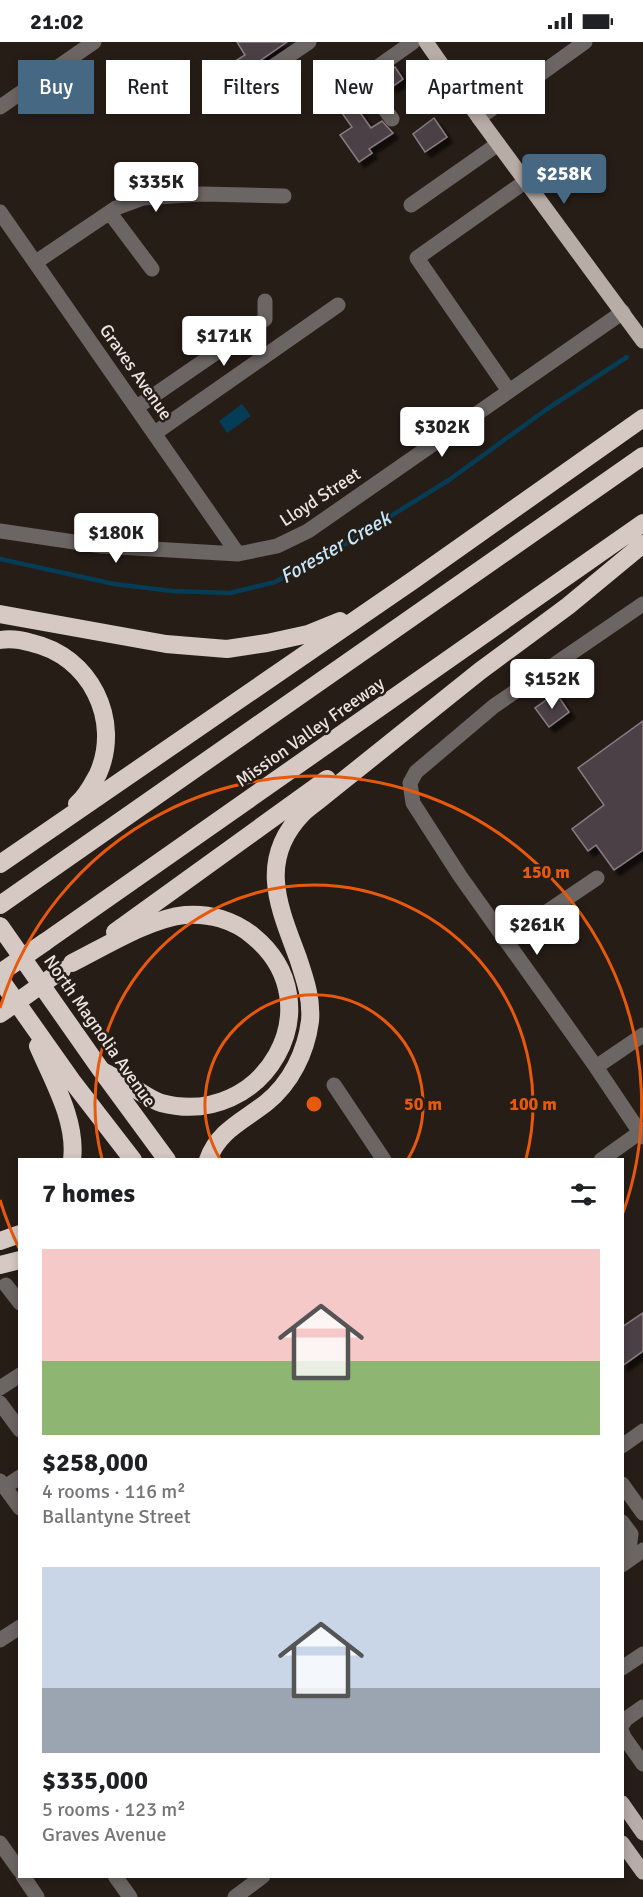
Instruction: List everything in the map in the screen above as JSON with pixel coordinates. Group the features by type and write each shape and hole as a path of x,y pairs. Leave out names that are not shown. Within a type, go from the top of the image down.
{"highway":[{"path":"0,864 412,581 643,418"},
{"name":"Mission Valley Freeway","path":"7,899 643,456"},
{"name":"Mission Valley Freeway","path":"0,974 643,523"},
{"path":"0,1014 480,671 568,606 643,544"},
{"path":"0,614 166,644 227,649 267,644 308,634 339,621 412,581"},
{"path":"0,640 20,640 41,645 60,653 74,663 94,687 102,705 106,725 106,743 102,763 92,785 82,800 26,846"},
{"path":"209,1158 214,1145 225,1132 267,1103 291,1076 306,1038 310,1018 307,982 280,911 276,894 277,863 288,832 303,813 480,671"},
{"path":"67,966 168,918 204,915 221,918 248,932 270,954 285,982 288,1014 282,1045 264,1074 236,1096 203,1107 172,1105 149,1098 101,1070"},
{"name":"North Magnolia Avenue","path":"0,926 165,1158"},
{"path":"0,979 72,1081 130,1158"},
{"path":"25,1014 67,1116 74,1147 72,1158"},
{"path":"0,1241 18,1235"},
{"path":"0,1265 18,1261"}],"main road":[{"path":"426,42 643,341"},
{"path":"624,1806 643,1833"},
{"path":"624,1846 643,1872"}],"street":[{"path":"0,107 94,42"},
{"path":"282,60 309,42"},
{"path":"392,119 363,78 413,42"},
{"path":"479,118 585,42"},
{"path":"411,205 498,144"},
{"path":"509,391 417,258 526,181"},
{"path":"36,262 116,208 143,198 202,194 284,196"},
{"name":"Graves Avenue","path":"0,212 5,230 36,262 238,554"},
{"path":"110,213 152,269"},
{"path":"136,407 265,319 265,301"},
{"path":"155,433 338,306"},
{"name":"Lloyd Street","path":"0,531 101,546 238,554 277,546 308,531 623,312"},
{"path":"604,1158 642,1133 460,876 413,803 410,783 416,772 494,706 643,604"},
{"path":"505,940 597,878"},
{"path":"596,1067 643,1035"},
{"path":"334,1085 383,1158"},
{"path":"6,1285 18,1300"},
{"path":"0,1388 18,1376"},
{"path":"0,1403 18,1427"},
{"path":"624,1445 643,1431"},
{"path":"18,1478 2,1484 18,1505"},
{"path":"624,1487 643,1513"},
{"path":"624,1525 631,1534 630,1553"},
{"path":"0,1640 18,1628"},
{"path":"624,1667 643,1654"},
{"path":"624,1722 643,1707"},
{"path":"624,1737 643,1764"},
{"path":"0,1843 18,1868"},
{"path":"24,1878 37,1897"},
{"path":"116,1878 130,1897"},
{"path":"234,1897 260,1878"}],"water":[{"path":"242,404 251,416 227,433 219,421"}],"building":[{"path":"237,42 287,42 261,60 237,60 245,55"},
{"path":"394,68 403,79 394,86"},
{"path":"343,114 361,114 371,128 382,121 393,133 369,149 372,153 359,162 340,135 352,127"},
{"path":"434,118 447,137 425,152 413,134"},
{"path":"556,693 569,712 549,727 535,708"},
{"path":"643,721 643,850 614,870 596,845 588,851 572,829 604,805 578,768"},
{"path":"643,1313 643,1351 624,1365 624,1326"}],"waterway":[{"name":"Forester Creek","path":"0,559 114,584 172,591 230,593 275,582 347,543 449,480 547,409 627,357"}]}
